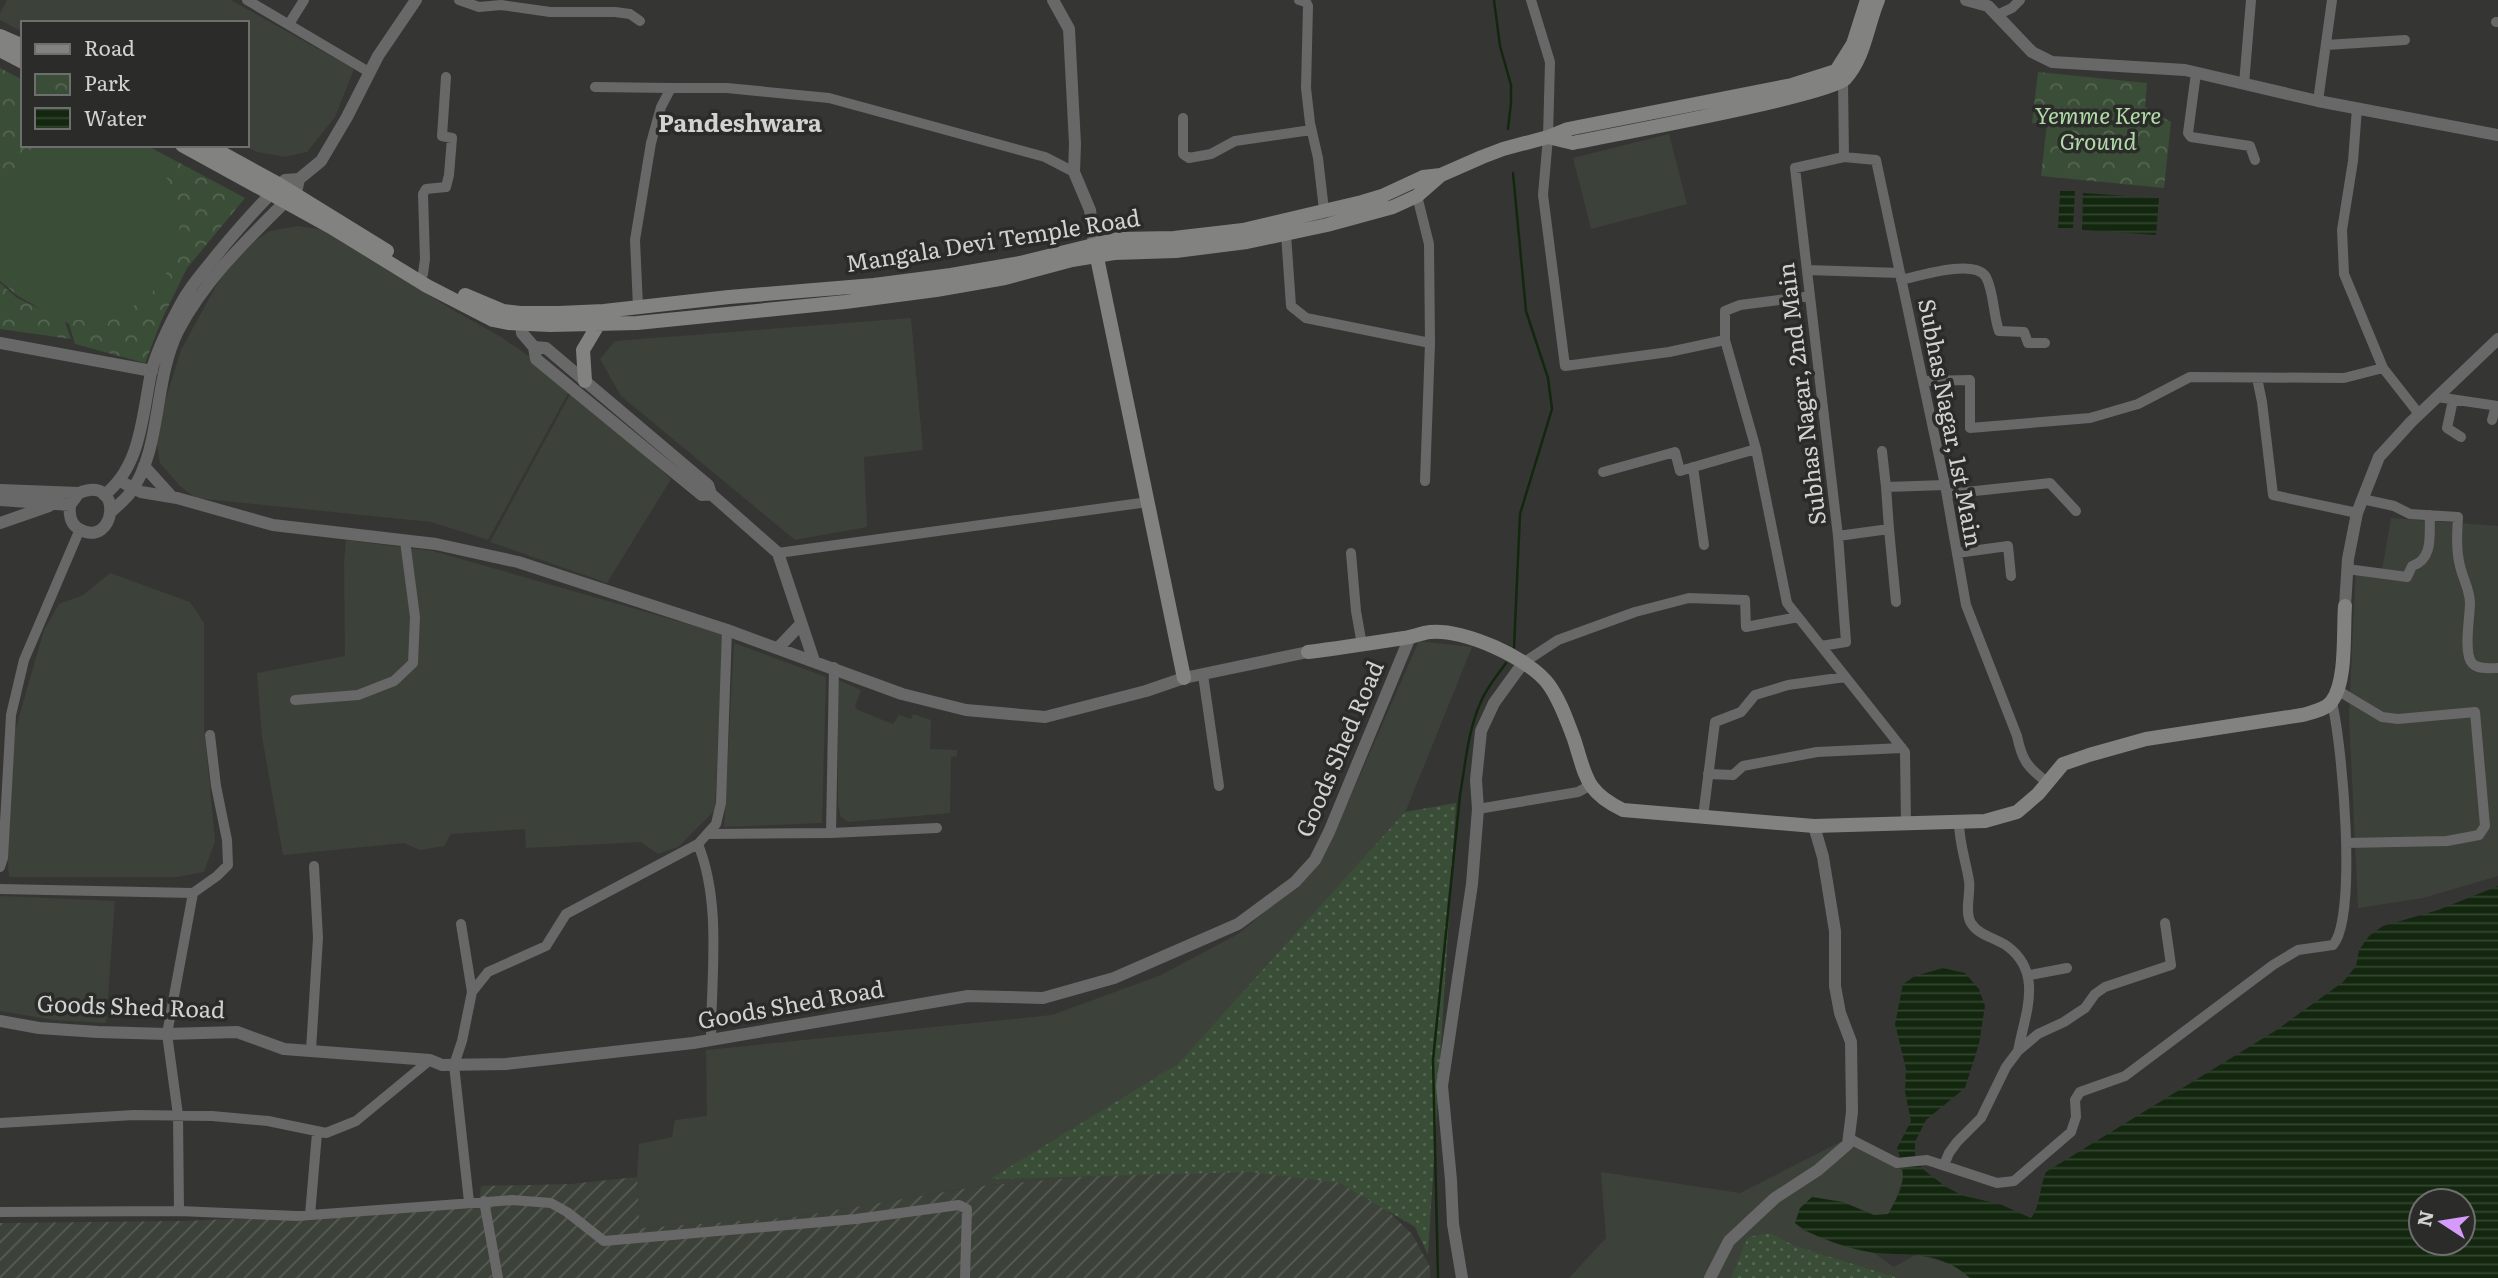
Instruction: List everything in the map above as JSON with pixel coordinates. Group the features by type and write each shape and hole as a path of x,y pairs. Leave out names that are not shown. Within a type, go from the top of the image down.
{"main road":[{"path":"1840,76 1867,0"},
{"path":"1840,76 1861,55 1878,0"},
{"path":"0,36 21,45"},
{"path":"0,50 21,61"},
{"name":"Mangala Devi Temple Road","path":"520,319 729,296 874,285 1072,260 1118,239 1206,235 1242,230 1382,196 1423,177 1441,175 1503,149 1548,137 1573,143 1799,96 1840,76"},
{"path":"186,147 275,190 292,191 331,227 427,286 493,320 520,319"},
{"path":"210,147 275,190"},
{"name":"Mangala Devi Temple Road","path":"1096,250 1114,253 1209,248 1286,234 1393,207 1417,196 1441,175"},
{"name":"Mangala Devi Temple Road","path":"292,191 423,274 476,301 520,319 598,325 637,323 845,302 936,290 1034,265"},
{"path":"1324,210 1327,225"},
{"path":"1096,250 1184,678"},
{"path":"585,380 583,350 598,325"},
{"path":"1308,652 1431,632 1467,636 1502,650 1548,684 1565,714 1589,786 1604,801 1623,810 1814,826 1959,822 1994,819 2017,811 2038,794 2063,764 2123,745 2319,710 2334,697 2340,683 2345,606"}],"street":[{"path":"247,0 369,72"},
{"path":"289,24 304,0"},
{"path":"79,493 70,505 71,519 87,532 106,525 111,512 133,488 144,466 158,371 178,332 221,267 321,161 369,72 416,0"},
{"path":"459,0 479,8 501,5 551,12 615,12 630,14 640,21"},
{"path":"1054,0 1069,29 1076,144 1074,172 1090,210 1096,250"},
{"path":"1299,0 1306,2 1308,6 1306,88 1324,210"},
{"path":"1531,0 1550,62 1543,195 1565,366 1669,352 1725,340"},
{"path":"1966,0 1988,6 2032,52 2052,62 2196,73 2319,101 2498,135"},
{"path":"1997,15 2012,8 2020,0"},
{"path":"2244,84 2251,0"},
{"path":"2319,101 2332,0"},
{"path":"2326,45 2405,40"},
{"path":"2196,73 2188,133 2191,137 2250,146 2255,160"},
{"path":"1840,76 1844,157"},
{"path":"423,274 423,194 426,189 446,187 449,175 452,138 442,136 446,77"},
{"path":"595,87 727,88 829,98 1045,157 1074,172"},
{"path":"638,307 635,240 651,143 661,107 671,88"},
{"path":"2357,108 2353,161 2342,230 2344,274 2383,368 2419,414"},
{"path":"1183,118 1183,154 1189,158 1211,154 1235,141 1311,130"},
{"name":"Subhas Nagar, 2nd Main","path":"1821,646 1846,642 1838,536 1795,168 1844,157"},
{"name":"Subhas Nagar, 1st Main","path":"1844,157 1876,160 1946,489 1966,605 2017,736 2020,752 2028,769 2047,782"},
{"path":"104,495 120,481 127,469 178,309 191,285 237,229 275,190"},
{"path":"1417,196 1429,244 1430,344 1425,481"},
{"path":"1286,234 1291,306 1306,318 1430,344"},
{"path":"1807,270 1901,277 1965,268 1978,270 1987,279 1999,331 2024,332 2028,343 2045,343"},
{"path":"1810,296 1740,305 1725,312 1725,340 1756,449 1787,603 1905,752 1906,824"},
{"path":"520,319 522,334 534,347 536,359 702,495 711,494"},
{"path":"2345,606 2347,569 2357,513 2379,457 2419,414 2498,339"},
{"path":"0,343 158,371"},
{"path":"534,347 546,348 585,380 708,485 711,494 778,553 814,660"},
{"path":"1923,382 1970,380 1970,428 2090,418 2138,404 2190,377 2344,378 2383,368"},
{"path":"2257,378 2273,495 2357,513"},
{"path":"2437,397 2497,406 2492,420"},
{"path":"2453,400 2447,428 2461,437"},
{"path":"1603,472 1675,452 1680,471 1756,449"},
{"path":"1882,451 1896,603"},
{"path":"144,466 173,497"},
{"path":"1693,467 1703,545"},
{"path":"120,481 141,492 173,497 273,525 436,544 518,562 727,630 902,694 965,710 1045,717 1146,691 1184,678 1308,652"},
{"path":"1886,487 1946,489 2050,483 2076,511"},
{"path":"0,490 55,498 70,505"},
{"path":"0,499 55,498 92,490 104,495 111,512"},
{"path":"0,523 55,498"},
{"path":"2362,499 2394,506 2410,514 2458,517 2457,546 2460,569 2466,579 2470,600 2470,658 2472,664 2480,668 2498,667"},
{"path":"778,553 1148,502"},
{"path":"2347,569 2407,577 2412,566 2426,558 2430,515"},
{"path":"1838,536 1889,528"},
{"path":"0,867 3,858 11,715 24,660 80,529"},
{"path":"295,700 358,695 394,681 413,663 415,617 405,541"},
{"path":"1957,553 2008,546 2011,576"},
{"path":"1351,553 1362,645"},
{"path":"1462,1278 1453,1224 1442,1086 1472,884 1478,808 1476,780 1481,731 1494,702 1523,663 1558,640 1635,612 1689,598 1745,600 1746,627 1798,617"},
{"path":"778,648 801,624"},
{"path":"471,992 488,972 546,946 566,915 698,844 709,834 716,824 721,803 727,630"},
{"name":"Goods Shed Road","path":"0,1020 39,1028 167,1034 237,1032 284,1049 430,1060 442,1065 506,1064 711,1040 968,996 1043,998 1114,978 1238,924 1295,882 1315,860 1329,832 1410,637"},
{"path":"831,833 834,667"},
{"path":"1203,675 1219,786"},
{"path":"1703,817 1715,722 1741,712 1755,695 1788,685 1845,677"},
{"path":"1849,1138 1897,1163 1927,1160 1997,1183 2014,1181 2071,1132 2076,1117 2075,1100 2080,1092 2125,1076 2273,965 2298,950 2333,945 2338,939 2343,911 2346,842 2334,697"},
{"path":"2334,697 2382,718 2475,712 2485,826 2479,835 2447,841 2346,842"},
{"path":"0,889 193,893 217,877 228,865 227,840 216,786 210,735"},
{"path":"1708,774 1733,775 1743,766 1817,751 1902,748"},
{"path":"1478,808 1578,792 1589,786"},
{"path":"1959,822 1959,839 1969,881 1970,921 1976,929 2007,946 2024,962 2030,975 2027,1009 2018,1051"},
{"path":"1710,1278 1729,1241 1775,1198 1818,1170 1848,1144 1852,1112 1851,1042 1840,1013 1835,986 1835,931 1823,858 1814,826"},
{"path":"709,834 831,833 937,828"},
{"path":"698,844 711,898 711,1040"},
{"path":"310,1050 318,938 314,866"},
{"path":"179,1211 178,1115 167,1034 193,893"},
{"path":"461,923 471,992 462,1041 454,1065 469,1202"},
{"path":"1944,1165 1957,1142 1981,1118 2006,1067 2018,1051 2038,1034 2085,1008 2105,986 2171,965 2165,923"},
{"path":"2030,975 2067,968"},
{"path":"0,1123 178,1115 268,1121 326,1133 356,1121 430,1060"},
{"path":"310,1215 317,1133"},
{"path":"0,1212 179,1211 310,1215 512,1200 551,1203 568,1212 604,1241 856,1219 959,1205 967,1209 965,1278"},
{"path":"484,1201 498,1278"}],"shaded area":[{"path":"7,0 231,0 354,69 335,117 307,152 285,157 246,147 248,147 248,21 21,21 21,31 0,20 0,13"},
{"path":"1669,134 1687,204 1591,229 1573,158"},
{"path":"298,226 324,230 501,337 572,386 488,540 431,522 196,498 180,486 160,463 156,438 181,350 217,284 244,248 270,231"},
{"path":"911,318 923,450 864,457 867,527 795,540 621,396 600,359 615,341"},
{"path":"573,389 671,479 607,583 490,542"},
{"path":"2391,518 2498,526 2498,876 2423,898 2358,908 2349,714 2356,565 2382,570"},
{"path":"346,540 433,551 723,634 715,810 678,847 658,854 641,842 526,848 525,829 451,834 444,846 420,850 404,843 283,855 262,737 257,673 345,656"},
{"path":"110,573 190,602 204,623 204,725 215,841 204,872 177,877 9,877 7,851 15,731 44,630 59,604 83,595"},
{"path":"1419,641 1472,647 1386,860 1192,1167 980,1186 794,1217 640,1228 637,1177 639,1144 672,1137 675,1120 707,1116 706,1050 1052,1015 1161,975 1238,934 1308,877 1328,848"},
{"path":"734,643 826,677 822,823 724,827"},
{"path":"838,680 861,690 855,707 858,710 893,724 899,715 911,719 913,714 931,720 930,749 957,750 957,756 951,757 950,813 848,822 841,817 838,806"},
{"path":"0,896 115,901 106,1023 53,1020 0,1011"},
{"path":"1848,1138 1905,1172 1888,1215 1873,1215 1843,1202 1795,1223 1806,1232 1874,1253 1894,1267 1917,1254 1956,1266 1970,1278 1569,1278 1606,1238 1601,1172 1740,1193"},
{"path":"1192,1167 1320,1167 1365,1189 1412,1234 1430,1267 1430,1278 0,1278 0,1223 185,1221 478,1208 481,1186 571,1184 637,1177 640,1228 794,1217 980,1186"}],"green space":[{"path":"0,68 21,79 21,147 150,147 245,198 187,268 162,319 145,363 75,344 69,324 65,322 71,339 0,329 0,283 17,298 41,309 18,296 0,281"},
{"name":"Yemme Kere Ground","path":"2038,72 2147,83 2145,107 2171,122 2164,188 2041,176 2047,124 2032,123"},
{"path":"35,147 137,147 168,180 180,222 177,250 169,269 150,295 126,311 92,320 73,320 39,307 5,275 0,261 0,187"},
{"path":"1456,803 1428,1255 1415,1227 1340,1183 1250,1172 990,1179 1178,1064 1405,812"},
{"path":"1770,1233 1795,1246 1898,1278 1731,1278 1748,1237"}],"water":[{"path":"2060,191 2075,191 2073,228 2058,228"},
{"path":"2083,193 2159,198 2156,235 2082,230"},
{"path":"2498,886 2498,1278 1970,1278 1959,1269 1937,1259 1857,1249 1822,1238 1795,1223 1800,1208 1812,1197 1843,1202 1874,1215 1888,1214 1898,1196 1903,1175 1897,1148 1911,1121 1905,1092 1906,1069 1895,1024 1903,984 1915,976 1943,968 1965,973 1979,989 1985,1006 1979,1044 1965,1088 1926,1120 1915,1142 1915,1158 1924,1170 1946,1187 1964,1196 2000,1204 2031,1218 2037,1208 2046,1172 2275,1031 2343,982 2356,966 2359,950 2369,936 2383,926 2438,910"}],"waterway":[{"path":"1494,0 1500,46 1511,85 1508,129"},
{"path":"1513,173 1526,311 1548,378 1552,409 1520,514 1514,648"},
{"path":"1438,1278 1433,1060 1460,795 1476,714 1485,693 1506,663"}],"district":[{"name":"Pandeshwara","path":"740,124"}]}
